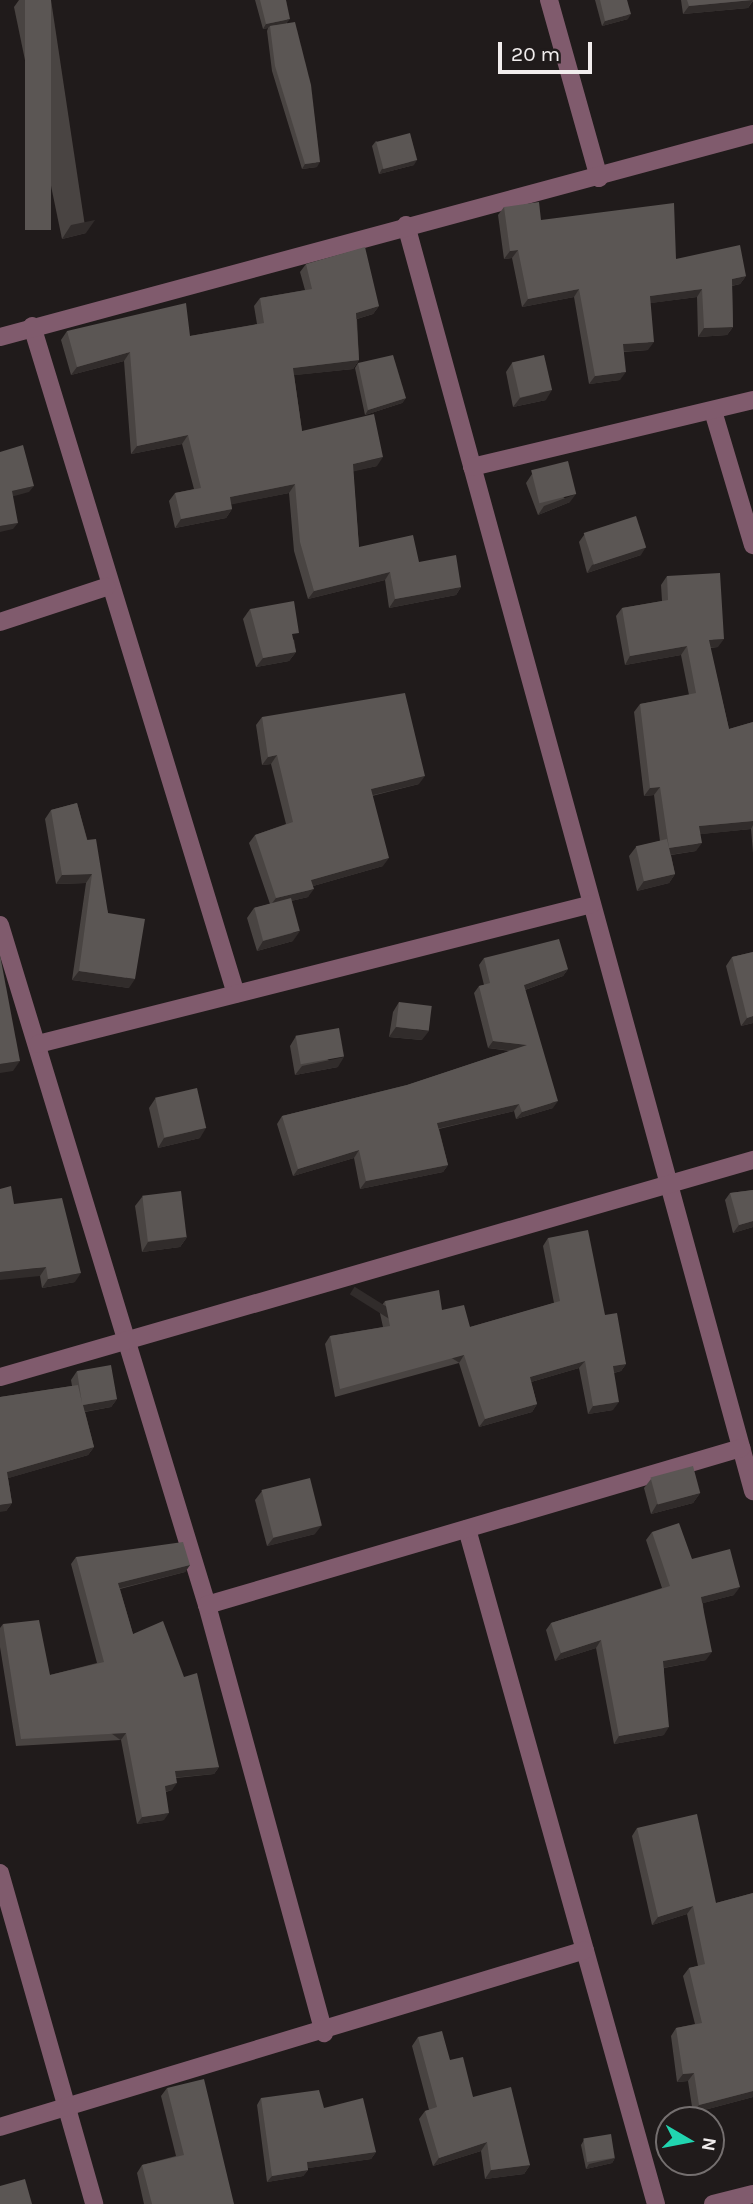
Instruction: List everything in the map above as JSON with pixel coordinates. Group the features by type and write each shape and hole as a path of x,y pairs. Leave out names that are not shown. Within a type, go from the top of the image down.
{"street":[{"path":"549,0 599,178"},
{"path":"0,337 406,225 599,178 753,134"},
{"path":"406,225 753,1491"},
{"path":"32,327 106,587 236,994"},
{"path":"472,467 753,400"},
{"path":"712,411 753,545"},
{"path":"0,622 106,587"},
{"path":"38,1044 592,904"},
{"path":"0,925 207,1605 324,2033"},
{"path":"0,1377 129,1343 668,1182 753,1160"},
{"path":"207,1605 741,1448"},
{"path":"467,1529 656,2204"},
{"path":"0,1873 94,2204"},
{"path":"0,2127 324,2033 586,1950"},
{"path":"713,2204 753,2194"}],"building":[{"path":"25,0 51,0 51,230 25,230"},
{"path":"260,0 286,0 290,19 266,24"},
{"path":"600,0 627,0 631,14 605,21"},
{"path":"687,0 752,0 689,6"},
{"path":"295,22 311,85 320,162 305,164 275,66 270,26"},
{"path":"410,133 417,160 383,169 376,142"},
{"path":"539,202 541,220 674,203 676,259 740,245 746,276 732,279 733,327 704,328 702,289 650,296 654,342 623,344 626,372 595,376 579,289 528,299 518,250 510,251 504,207"},
{"path":"365,247 379,306 356,313 359,360 293,368 302,431 374,414 383,457 353,464 359,547 413,535 419,562 456,555 461,587 395,599 390,572 314,591 300,542 295,484 230,497 232,509 181,519 175,493 201,488 188,435 137,446 130,352 77,367 67,331 186,303 190,336 264,323 260,298 312,289 306,264"},
{"path":"393,355 406,398 368,410 358,363"},
{"path":"544,355 552,390 520,398 512,362"},
{"path":"23,445 34,486 12,491 18,523 0,526 0,452"},
{"path":"568,461 576,494 539,503 531,470"},
{"path":"636,516 646,547 594,564 584,533"},
{"path":"720,573 724,639 709,640 729,729 753,722 753,821 699,826 702,843 669,848 660,787 650,788 640,704 696,693 687,646 630,656 622,608 668,600 667,576"},
{"path":"294,601 299,633 292,634 296,652 263,658 250,609"},
{"path":"405,693 425,776 371,789 389,858 311,880 314,889 276,898 255,835 293,822 277,755 268,757 262,717"},
{"path":"77,803 87,840 96,839 108,913 145,919 135,979 79,971 92,874 62,875 51,810"},
{"path":"667,839 675,874 644,881 636,846"},
{"path":"291,898 300,931 263,941 254,908"},
{"path":"559,939 568,969 524,985 558,1101 522,1112 519,1104 437,1123 448,1165 366,1181 359,1150 298,1169 282,1116 407,1085 527,1045 493,1041 479,986 490,983 484,958"},
{"path":"753,952 753,1016 747,1018 732,957"},
{"path":"0,955 20,1061 0,1064"},
{"path":"399,1002 432,1006 429,1031 396,1027"},
{"path":"339,1028 344,1057 301,1064 296,1036"},
{"path":"197,1088 206,1128 164,1138 155,1098"},
{"path":"11,1186 14,1204 62,1198 81,1273 48,1279 46,1267 0,1272 0,1189"},
{"path":"753,1190 753,1221 739,1225 730,1193"},
{"path":"181,1191 187,1237 148,1241 142,1196"},
{"path":"588,1230 605,1315 617,1313 626,1364 613,1366 619,1402 593,1406 585,1361 530,1377 537,1404 485,1419 464,1355 340,1389 330,1336 390,1326 385,1301 439,1290 442,1310 464,1305 470,1327 560,1301 548,1238"},
{"path":"111,1365 117,1399 83,1405 94,1447 7,1472 12,1503 0,1505 0,1397 78,1385 82,1403 77,1371"},
{"path":"693,1466 700,1493 658,1504 650,1477"},
{"path":"310,1478 322,1526 273,1538 261,1490"},
{"path":"679,1523 692,1559 730,1549 740,1587 701,1597 712,1652 663,1661 669,1727 619,1736 601,1640 561,1653 551,1623 670,1586 652,1532"},
{"path":"183,1542 190,1565 118,1583 133,1634 163,1621 184,1677 197,1673 219,1767 175,1771 177,1783 165,1786 169,1813 142,1817 126,1733 21,1739 3,1624 39,1620 50,1675 104,1662 76,1557"},
{"path":"697,1814 716,1903 753,1893 753,2091 699,2105 694,2073 683,2074 676,2028 702,2023 689,1968 705,1964 693,1906 658,1917 637,1828"},
{"path":"442,2031 450,2060 463,2057 473,2097 511,2087 530,2165 491,2170 487,2142 439,2158 425,2111 437,2107 418,2037"},
{"path":"204,2079 234,2204 152,2204 142,2165 184,2155 167,2088"},
{"path":"319,2090 324,2108 363,2098 376,2152 307,2162 308,2170 272,2176 261,2098"},
{"path":"611,2134 615,2158 587,2162 583,2138"},
{"path":"25,2179 32,2204 0,2204 0,2186"}]}
